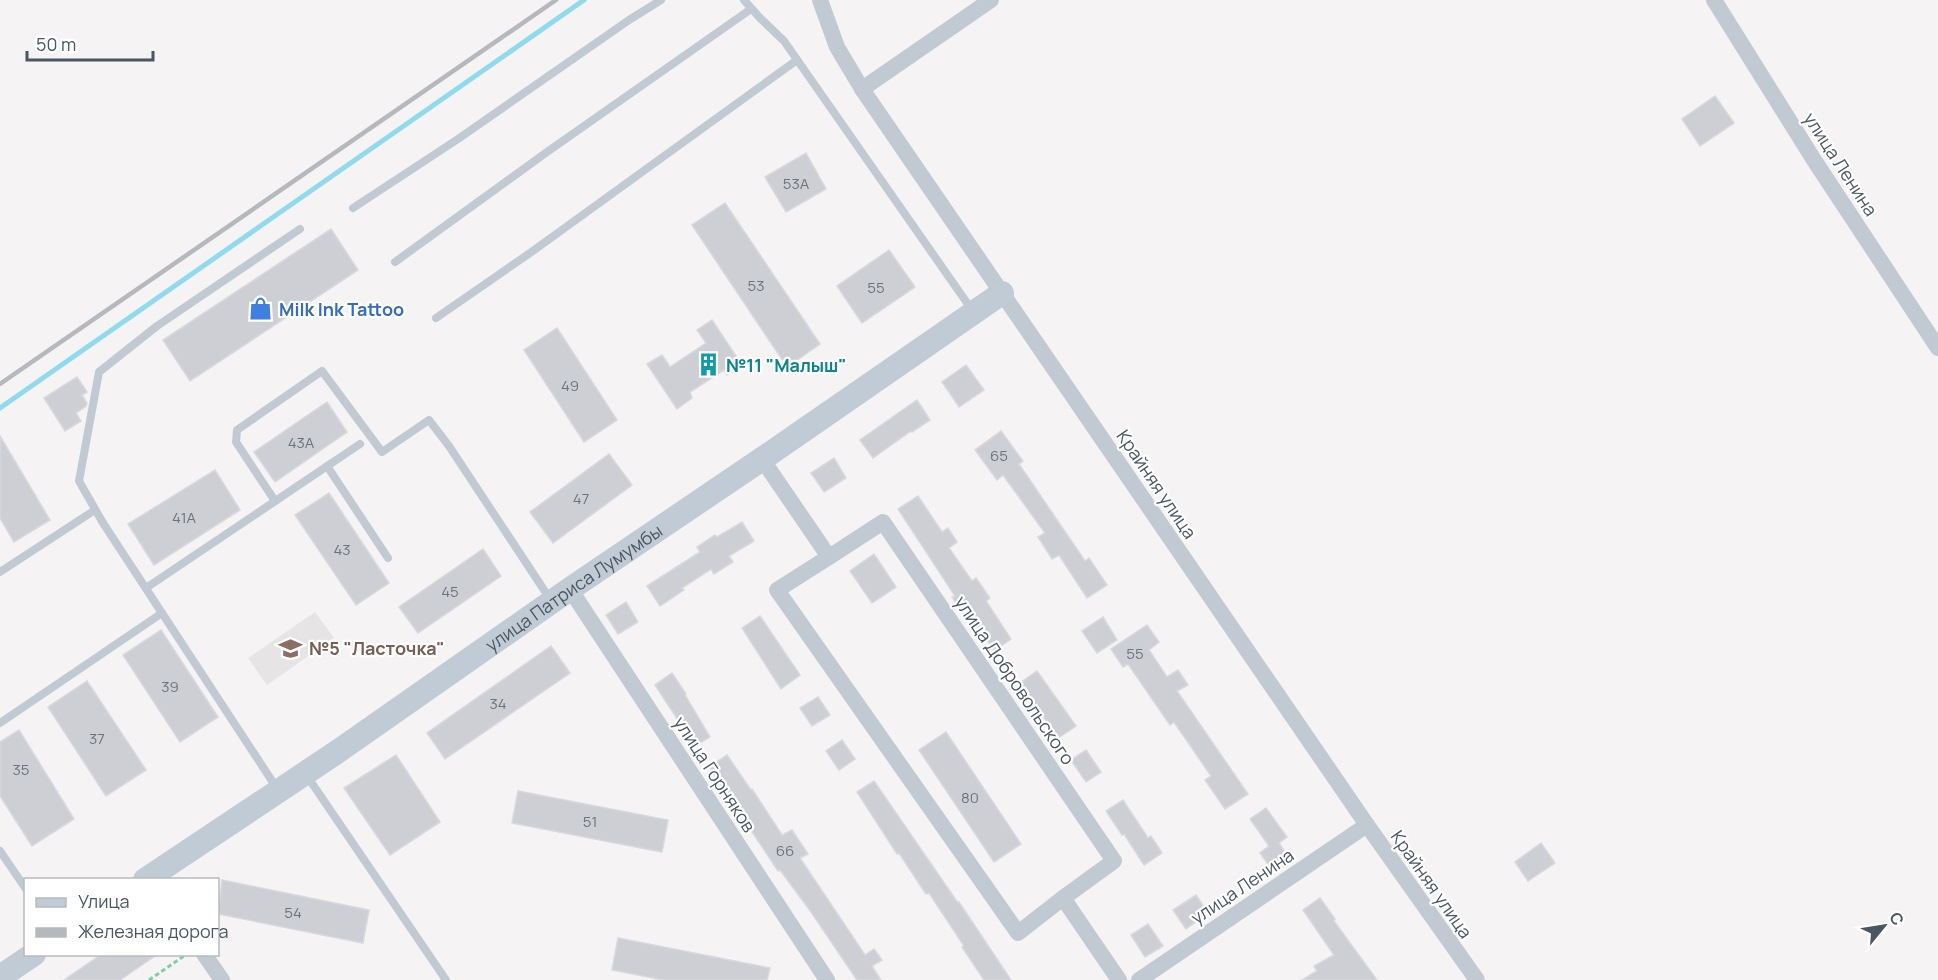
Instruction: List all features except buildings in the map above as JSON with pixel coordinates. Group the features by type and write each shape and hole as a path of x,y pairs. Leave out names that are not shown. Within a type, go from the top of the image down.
{"street":[{"name":"Крайняя улица","path":"820,0 837,47 862,89 1367,825 1477,980"},
{"path":"862,89 991,0"},
{"name":"улица Ленина","path":"1714,0 1938,348"},
{"name":"улица Патриса Лумумбы","path":"149,878 1002,293"},
{"path":"762,459 829,557"},
{"name":"улица Добровольского","path":"884,522 1114,861 1018,933 777,590 829,557 884,522"},
{"name":"улица Горняков","path":"561,596 827,980"},
{"name":"улица Ленина","path":"1139,980 1367,825"},
{"path":"1063,898 1119,980"},
{"path":"0,977 31,956"},
{"path":"205,956 222,980"}],"lane":[{"path":"353,208 660,0"},
{"path":"744,0 784,41 974,313"},
{"path":"395,262 556,145 751,9"},
{"path":"436,318 797,60"},
{"path":"278,791 79,481 99,372 157,326 300,229"},
{"path":"275,501 236,442 237,430 322,371 382,452 429,420 561,596"},
{"path":"146,588 360,444"},
{"path":"327,466 388,558"},
{"path":"0,572 96,510"},
{"path":"0,723 162,613"},
{"path":"305,773 446,980"},
{"path":"0,851 24,886"}],"path":[{"path":"149,980 184,956"}],"shaded area":[{"name":"№5 \"Ласточка\"","path":"315,612 334,638 267,685 248,658"}],"waterway":[{"path":"0,408 584,0"}],"railway":[{"path":"0,384 556,0"}],"place":[{"name":"Milk Ink Tattoo","path":"261,309"},
{"name":"№11 \"Малыш\"","path":"708,365"},
{"name":"№5 \"Ласточка\"","path":"291,648"}]}
